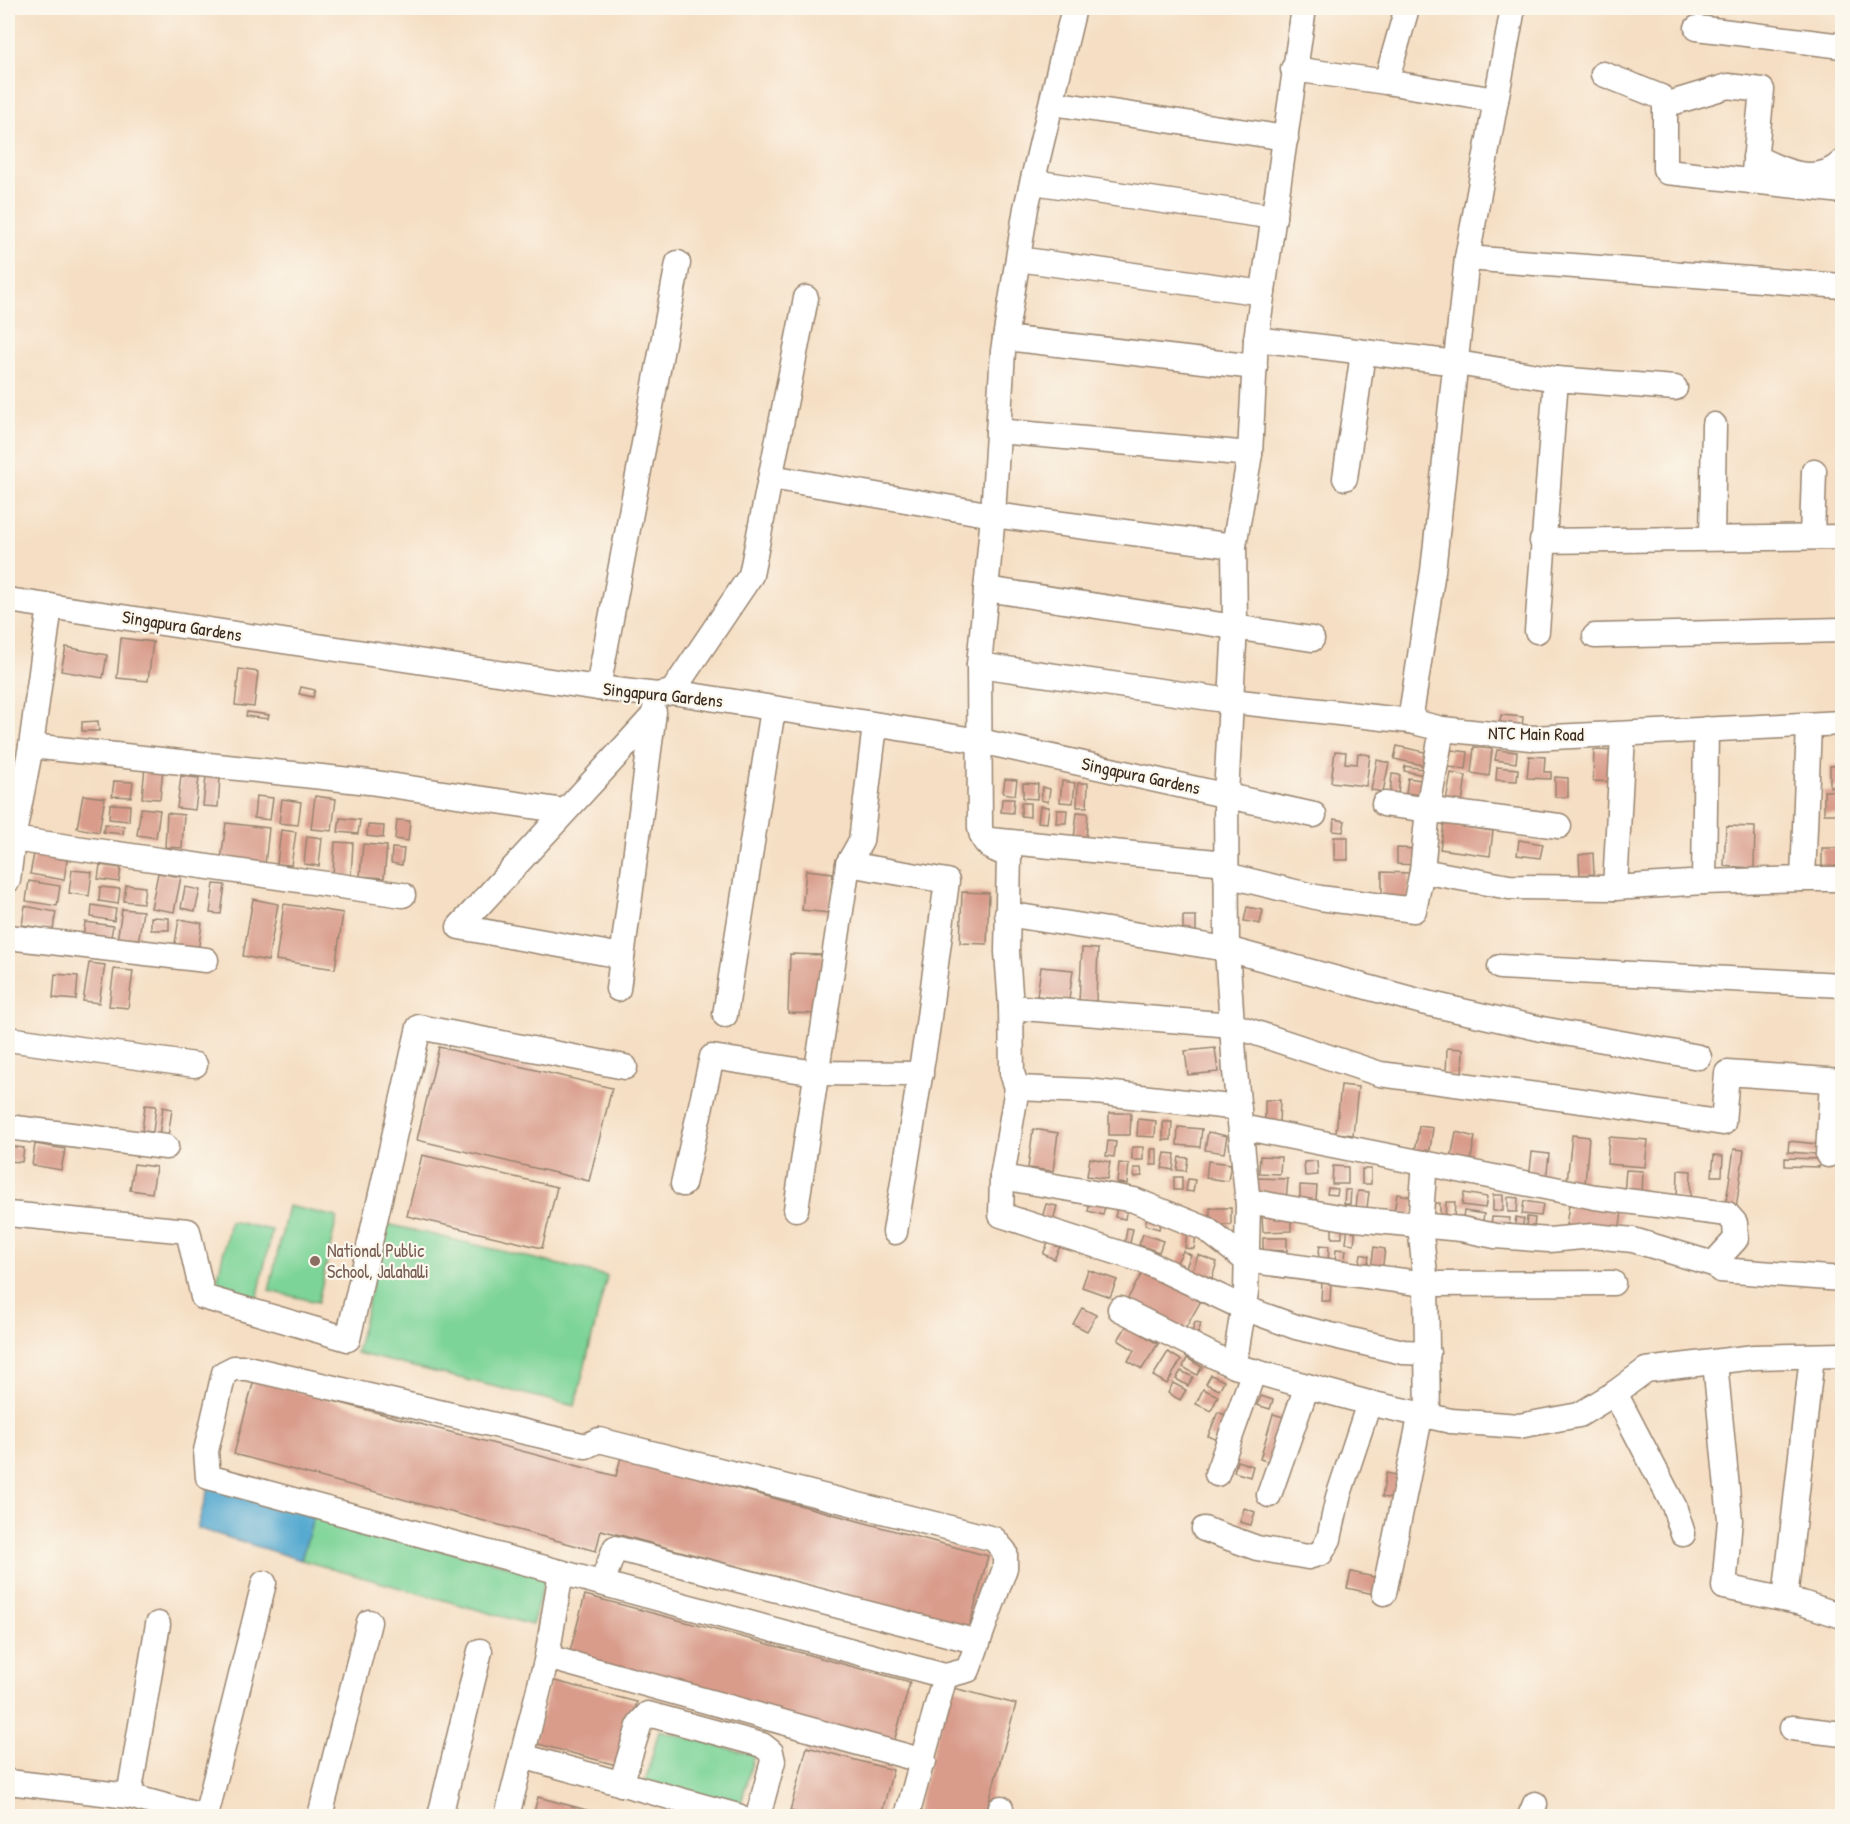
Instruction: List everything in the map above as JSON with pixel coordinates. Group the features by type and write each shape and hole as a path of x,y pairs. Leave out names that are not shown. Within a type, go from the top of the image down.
{"street":[{"path":"1074,8 1033,182 1017,259 1005,338 993,515 979,665 980,828 982,839 990,849 1009,855 1007,914 1012,1073 1017,1088 1002,1177 1001,1215 1144,1261 1244,1308 1296,1327 1403,1352 1428,1353"},
{"path":"1217,1474 1244,1368 1248,1201 1227,949 1226,795 1235,626 1234,546 1250,454 1256,339 1286,138 1293,69 1304,8"},
{"path":"1386,82 1407,8"},
{"path":"1410,721 1433,571 1467,258 1513,8"},
{"path":"1697,28 1842,46"},
{"path":"1293,69 1496,100"},
{"path":"1603,74 1661,97 1665,105 1665,169 1667,172 1842,191"},
{"path":"1665,105 1728,86 1762,90 1753,182"},
{"path":"1052,103 1286,138"},
{"path":"1755,157 1807,176 1821,176 1842,162"},
{"path":"1033,182 1274,217"},
{"path":"1467,258 1842,286"},
{"path":"1017,259 1263,293"},
{"path":"598,688 678,263"},
{"path":"622,956 459,927 565,812 661,701 751,575 806,298"},
{"path":"1005,338 1256,367"},
{"path":"1256,339 1457,363 1556,379 1675,388"},
{"path":"1345,478 1363,353"},
{"path":"1537,631 1556,379"},
{"path":"1712,538 1714,425"},
{"path":"998,431 1250,454"},
{"path":"1812,537 1814,471"},
{"path":"771,477 993,515 1234,546"},
{"path":"1542,541 1842,537"},
{"path":"986,589 1312,639"},
{"name":"Singapura Gardens","path":"8,600 598,688 661,701 773,708 980,741 1314,814"},
{"path":"8,880 13,839 31,746 50,606"},
{"path":"1595,636 1842,630"},
{"name":"NTC Main Road","path":"979,665 1231,701 1410,721 1442,729 1531,738 1842,723"},
{"path":"618,989 661,701"},
{"path":"725,1015 773,708"},
{"path":"796,1209 848,864 861,841 875,725"},
{"path":"1803,879 1809,725"},
{"path":"982,839 1226,869 1320,898 1414,910 1422,871 1428,809 1442,729"},
{"path":"1704,882 1706,729"},
{"path":"1615,888 1623,735"},
{"path":"31,746 369,782 565,812"},
{"path":"1383,804 1560,826"},
{"path":"13,839 403,894"},
{"path":"848,864 947,881 921,1074 895,1232"},
{"path":"1422,871 1509,887 1615,888 1704,882 1842,879"},
{"path":"1007,914 1227,949 1422,1002 1509,1022 1699,1057"},
{"path":"8,937 206,960"},
{"path":"1500,967 1842,985"},
{"path":"1011,1007 1232,1025 1380,1074 1723,1123 1727,1073 1837,1081 1828,1155"},
{"path":"8,1214 188,1231 203,1297 348,1339 418,1027 625,1067"},
{"path":"8,1039 195,1065"},
{"path":"683,1184 712,1057 816,1073 921,1074"},
{"path":"1017,1088 1087,1091 1240,1118 1425,1163 1595,1197 1727,1214 1736,1223 1736,1239 1713,1264 1633,1240 1593,1236 1550,1240 1496,1236 1461,1228 1345,1218 1248,1201"},
{"path":"8,1127 166,1147"},
{"path":"1384,1593 1424,1414 1428,1353 1426,1284 1420,1225 1425,1163"},
{"path":"1002,1177 1134,1200 1206,1229 1246,1260 1426,1284 1613,1283"},
{"path":"1720,1270 1842,1279"},
{"path":"1120,1309 1244,1368 1369,1403 1451,1421 1519,1426 1579,1415 1616,1393 1646,1370 1715,1362 1842,1355"},
{"path":"1785,1599 1812,1356"},
{"path":"1715,1362 1730,1520 1724,1587 1785,1599 1842,1616"},
{"path":"234,1368 247,1368 586,1446 599,1440 994,1539 1005,1552 1005,1568 968,1670 945,1676 602,1583 208,1477 206,1451 225,1373 234,1368"},
{"path":"1269,1495 1307,1386"},
{"path":"1616,1393 1674,1506 1683,1534"},
{"path":"1204,1529 1257,1548 1308,1557 1321,1553 1329,1539 1338,1497 1369,1403"},
{"path":"602,1583 615,1548 978,1642"},
{"path":"507,1816 547,1657 561,1572"},
{"path":"8,1782 129,1797 204,1816 264,1583"},
{"path":"320,1816 369,1622"},
{"path":"129,1797 158,1624"},
{"path":"440,1816 480,1651"},
{"path":"547,1657 924,1761"},
{"path":"907,1816 924,1761 945,1676"},
{"path":"621,1784 640,1723 648,1714 762,1744 771,1752 773,1761 758,1816"},
{"path":"1792,1728 1842,1734"},
{"path":"522,1756 738,1816"}],"green space":[{"path":"288,1206 337,1217 318,1302 269,1291"},
{"path":"230,1221 272,1230 257,1300 215,1291"},
{"path":"387,1224 607,1276 575,1406 356,1353"},
{"path":"315,1512 546,1576 532,1625 301,1560"},
{"path":"659,1730 754,1755 740,1807 645,1782"}],"water":[{"path":"210,1482 315,1512 301,1560 197,1528"}],"building":[{"path":"121,638 153,642 148,681 117,678"},
{"path":"66,647 107,655 103,678 61,671"},
{"path":"239,669 258,672 254,707 235,705"},
{"path":"301,687 315,690 313,697 299,694"},
{"path":"247,712 269,715 268,719 246,716"},
{"path":"1501,715 1523,717 1522,728 1499,726"},
{"path":"98,721 99,731 82,731 82,722"},
{"path":"1397,746 1429,753 1427,766 1394,759"},
{"path":"1474,747 1492,749 1489,776 1471,773"},
{"path":"1451,750 1468,752 1466,769 1449,767"},
{"path":"1497,750 1517,752 1516,763 1495,760"},
{"path":"1594,750 1617,751 1616,782 1593,781"},
{"path":"1335,751 1346,752 1345,763 1357,764 1358,753 1370,755 1366,786 1331,782"},
{"path":"1529,756 1545,757 1544,772 1551,772 1551,779 1527,778"},
{"path":"1377,760 1389,763 1383,792 1371,790"},
{"path":"1842,765 1842,787 1830,787 1830,766"},
{"path":"145,766 163,768 160,799 142,798"},
{"path":"1405,766 1428,770 1428,776 1404,771"},
{"path":"1497,767 1518,769 1517,781 1496,780"},
{"path":"1451,773 1466,776 1461,810 1445,807"},
{"path":"1392,774 1400,775 1398,794 1390,793"},
{"path":"181,776 199,778 195,810 177,808"},
{"path":"206,776 220,778 218,807 203,806"},
{"path":"1555,777 1568,778 1568,797 1555,797"},
{"path":"1408,778 1421,780 1419,795 1406,793"},
{"path":"1005,779 1017,780 1015,795 1003,793"},
{"path":"114,781 133,782 131,797 112,796"},
{"path":"1062,781 1075,783 1073,803 1060,802"},
{"path":"1023,783 1038,784 1037,799 1023,798"},
{"path":"1078,783 1088,783 1087,807 1077,807"},
{"path":"1043,787 1050,789 1048,802 1041,800"},
{"path":"1824,791 1842,791 1842,814 1824,814"},
{"path":"83,795 105,798 99,832 77,828"},
{"path":"256,796 273,798 270,820 254,818"},
{"path":"315,796 336,799 332,831 311,829"},
{"path":"282,799 301,802 298,825 279,823"},
{"path":"1002,799 1014,799 1013,813 1001,812"},
{"path":"1021,803 1030,803 1030,817 1021,816"},
{"path":"110,804 130,805 129,821 109,819"},
{"path":"1040,806 1049,807 1047,823 1038,822"},
{"path":"141,808 160,810 156,838 137,835"},
{"path":"1057,810 1067,810 1066,823 1056,823"},
{"path":"1077,812 1088,813 1086,840 1074,839"},
{"path":"167,813 184,815 182,848 165,847"},
{"path":"340,818 360,820 358,834 338,832"},
{"path":"1334,819 1345,821 1343,832 1333,831"},
{"path":"397,820 410,821 408,841 395,839"},
{"path":"226,823 269,828 265,865 221,860"},
{"path":"105,824 124,826 123,834 103,832"},
{"path":"1444,824 1493,831 1490,856 1440,849"},
{"path":"368,825 384,826 383,838 367,836"},
{"path":"1726,826 1755,827 1754,868 1724,866"},
{"path":"281,830 296,832 291,865 277,864"},
{"path":"307,836 322,838 319,866 304,864"},
{"path":"1334,837 1348,837 1348,860 1334,860"},
{"path":"1519,840 1543,844 1540,858 1517,855"},
{"path":"335,842 353,843 351,876 333,875"},
{"path":"363,844 387,846 384,878 360,876"},
{"path":"392,848 404,849 402,865 391,863"},
{"path":"1397,848 1417,849 1416,865 1397,864"},
{"path":"1822,848 1842,848 1842,871 1822,871"},
{"path":"1593,853 1594,874 1580,875 1579,855"},
{"path":"34,854 67,860 64,880 30,874"},
{"path":"100,865 121,868 119,882 98,879"},
{"path":"72,870 92,872 89,896 69,893"},
{"path":"806,870 833,873 829,913 802,910"},
{"path":"1382,872 1409,873 1409,902 1382,901"},
{"path":"158,873 181,877 174,912 151,908"},
{"path":"29,881 60,886 57,906 26,901"},
{"path":"214,884 225,885 221,914 210,913"},
{"path":"126,885 145,887 143,903 124,901"},
{"path":"100,887 120,889 118,904 99,901"},
{"path":"185,887 200,890 195,911 181,908"},
{"path":"962,892 989,893 987,944 960,943"},
{"path":"253,899 278,904 268,961 243,956"},
{"path":"284,904 343,913 335,969 276,960"},
{"path":"92,905 116,909 114,921 91,917"},
{"path":"25,906 56,912 53,930 22,925"},
{"path":"1247,907 1263,910 1260,924 1244,921"},
{"path":"122,909 143,911 138,944 117,941"},
{"path":"1183,916 1196,916 1196,933 1183,933"},
{"path":"151,917 169,918 169,930 151,930"},
{"path":"179,919 202,923 198,952 174,949"},
{"path":"85,922 113,926 110,942 83,938"},
{"path":"1082,948 1098,949 1096,1001 1079,1001"},
{"path":"790,954 823,955 822,1014 788,1013"},
{"path":"89,963 105,965 99,1003 83,1001"},
{"path":"1041,967 1073,970 1069,1000 1037,996"},
{"path":"114,969 133,971 128,1008 109,1006"},
{"path":"55,974 78,976 76,1000 53,998"},
{"path":"439,1047 612,1088 589,1181 417,1140"},
{"path":"1215,1048 1218,1072 1188,1075 1185,1051"},
{"path":"1447,1048 1463,1049 1462,1076 1446,1076"},
{"path":"1341,1085 1358,1087 1353,1135 1336,1133"},
{"path":"1265,1100 1280,1100 1279,1123 1265,1123"},
{"path":"145,1105 156,1106 153,1132 142,1131"},
{"path":"163,1107 172,1109 168,1137 159,1136"},
{"path":"1109,1113 1131,1113 1130,1135 1109,1135"},
{"path":"1138,1119 1156,1121 1155,1137 1137,1136"},
{"path":"1163,1122 1172,1122 1171,1140 1163,1140"},
{"path":"1419,1126 1433,1128 1429,1156 1415,1153"},
{"path":"1178,1127 1202,1129 1200,1147 1177,1145"},
{"path":"1033,1129 1058,1133 1053,1171 1028,1168"},
{"path":"1208,1132 1227,1136 1224,1153 1205,1150"},
{"path":"1456,1132 1475,1137 1470,1163 1451,1158"},
{"path":"1572,1135 1589,1137 1585,1184 1567,1182"},
{"path":"1609,1137 1648,1140 1645,1167 1607,1164"},
{"path":"1108,1141 1116,1142 1114,1157 1106,1156"},
{"path":"1789,1141 1817,1144 1816,1154 1788,1152"},
{"path":"35,1144 65,1149 61,1170 32,1165"},
{"path":"8,1146 24,1148 22,1162 8,1161"},
{"path":"1132,1147 1143,1147 1143,1160 1132,1160"},
{"path":"1151,1149 1157,1149 1157,1165 1151,1165"},
{"path":"1734,1149 1744,1150 1736,1209 1725,1208"},
{"path":"1532,1152 1549,1154 1546,1181 1529,1179"},
{"path":"1165,1153 1175,1154 1173,1170 1162,1168"},
{"path":"422,1155 557,1187 542,1248 407,1216"},
{"path":"1714,1155 1723,1156 1722,1176 1712,1176"},
{"path":"1260,1156 1281,1157 1280,1174 1259,1173"},
{"path":"1179,1157 1188,1158 1186,1171 1177,1170"},
{"path":"1090,1158 1110,1162 1107,1179 1087,1176"},
{"path":"1785,1158 1820,1159 1819,1167 1785,1166"},
{"path":"1208,1161 1231,1164 1228,1181 1206,1178"},
{"path":"1317,1161 1318,1175 1305,1176 1304,1162"},
{"path":"1119,1163 1129,1164 1127,1184 1117,1183"},
{"path":"134,1164 156,1167 152,1193 130,1190"},
{"path":"1333,1166 1348,1167 1348,1184 1332,1184"},
{"path":"1134,1168 1141,1168 1142,1176 1134,1177"},
{"path":"1362,1169 1371,1169 1371,1184 1362,1184"},
{"path":"1626,1170 1643,1171 1642,1195 1624,1194"},
{"path":"1678,1170 1691,1171 1690,1199 1677,1198"},
{"path":"1174,1177 1182,1177 1182,1190 1174,1190"},
{"path":"1257,1178 1288,1179 1286,1200 1256,1198"},
{"path":"1188,1179 1195,1180 1193,1192 1186,1191"},
{"path":"1300,1185 1317,1186 1316,1200 1300,1198"},
{"path":"1328,1188 1338,1189 1337,1195 1327,1194"},
{"path":"1345,1190 1351,1190 1350,1204 1344,1204"},
{"path":"1358,1191 1369,1192 1367,1208 1356,1207"},
{"path":"1464,1193 1487,1197 1485,1208 1462,1205"},
{"path":"1092,1194 1107,1198 1103,1215 1088,1211"},
{"path":"1397,1194 1415,1197 1412,1215 1394,1212"},
{"path":"1493,1195 1503,1195 1503,1211 1493,1211"},
{"path":"1508,1197 1518,1198 1517,1212 1508,1212"},
{"path":"1524,1201 1543,1204 1541,1216 1522,1214"},
{"path":"1446,1202 1455,1202 1454,1219 1445,1219"},
{"path":"1427,1203 1440,1203 1440,1220 1427,1220"},
{"path":"1046,1204 1057,1206 1053,1221 1042,1218"},
{"path":"1118,1204 1127,1206 1125,1219 1115,1217"},
{"path":"1569,1205 1622,1212 1619,1232 1566,1225"},
{"path":"1210,1208 1231,1208 1231,1225 1210,1225"},
{"path":"1464,1211 1484,1214 1482,1227 1462,1223"},
{"path":"1148,1214 1162,1217 1159,1229 1145,1225"},
{"path":"1291,1214 1291,1231 1263,1232 1262,1215"},
{"path":"1492,1217 1510,1218 1508,1234 1490,1233"},
{"path":"1516,1217 1524,1219 1521,1234 1513,1233"},
{"path":"1527,1217 1535,1218 1533,1237 1525,1236"},
{"path":"1332,1225 1342,1225 1342,1238 1332,1238"},
{"path":"1348,1225 1356,1226 1354,1244 1346,1243"},
{"path":"1127,1228 1133,1229 1130,1243 1125,1242"},
{"path":"1143,1234 1163,1241 1159,1252 1139,1245"},
{"path":"1187,1234 1196,1235 1194,1249 1185,1248"},
{"path":"1052,1235 1063,1240 1054,1259 1043,1254"},
{"path":"1263,1238 1287,1238 1287,1251 1263,1250"},
{"path":"1320,1245 1329,1246 1328,1261 1318,1260"},
{"path":"1374,1247 1385,1249 1382,1271 1371,1269"},
{"path":"1336,1249 1346,1250 1344,1264 1335,1264"},
{"path":"1183,1251 1191,1255 1185,1269 1176,1264"},
{"path":"1361,1254 1369,1256 1367,1268 1359,1266"},
{"path":"1198,1255 1217,1262 1212,1278 1192,1272"},
{"path":"1146,1266 1203,1297 1184,1331 1127,1300"},
{"path":"1088,1270 1117,1280 1110,1297 1082,1287"},
{"path":"1322,1281 1331,1282 1330,1301 1321,1301"},
{"path":"1082,1308 1096,1315 1087,1331 1073,1324"},
{"path":"1195,1322 1201,1323 1197,1337 1191,1335"},
{"path":"1127,1325 1158,1344 1142,1369 1128,1361 1134,1350 1118,1340"},
{"path":"1168,1352 1181,1360 1167,1384 1153,1376"},
{"path":"1187,1358 1202,1367 1197,1375 1183,1367"},
{"path":"1181,1371 1193,1377 1188,1386 1176,1379"},
{"path":"1211,1375 1224,1381 1219,1390 1206,1384"},
{"path":"254,1380 616,1476 621,1457 988,1556 969,1628 601,1530 596,1551 234,1454"},
{"path":"1173,1383 1186,1390 1180,1400 1168,1393"},
{"path":"1203,1389 1218,1396 1211,1411 1196,1404"},
{"path":"1261,1396 1273,1400 1270,1409 1257,1405"},
{"path":"1218,1412 1232,1418 1222,1442 1208,1436"},
{"path":"1273,1414 1287,1418 1273,1463 1260,1459"},
{"path":"1237,1461 1253,1466 1250,1477 1234,1472"},
{"path":"1386,1473 1397,1475 1393,1499 1382,1497"},
{"path":"1244,1508 1255,1512 1251,1525 1240,1522"},
{"path":"1351,1572 1383,1579 1378,1595 1347,1588"},
{"path":"585,1595 910,1682 893,1746 568,1659"},
{"path":"551,1680 637,1702 620,1766 534,1743"},
{"path":"950,1687 1016,1704 985,1816 915,1816"},
{"path":"807,1747 893,1770 881,1816 811,1816 790,1811"},
{"path":"538,1797 609,1816 533,1816"}],"place":[{"name":"National Public School, Jalahalli","path":"315,1261"}]}
